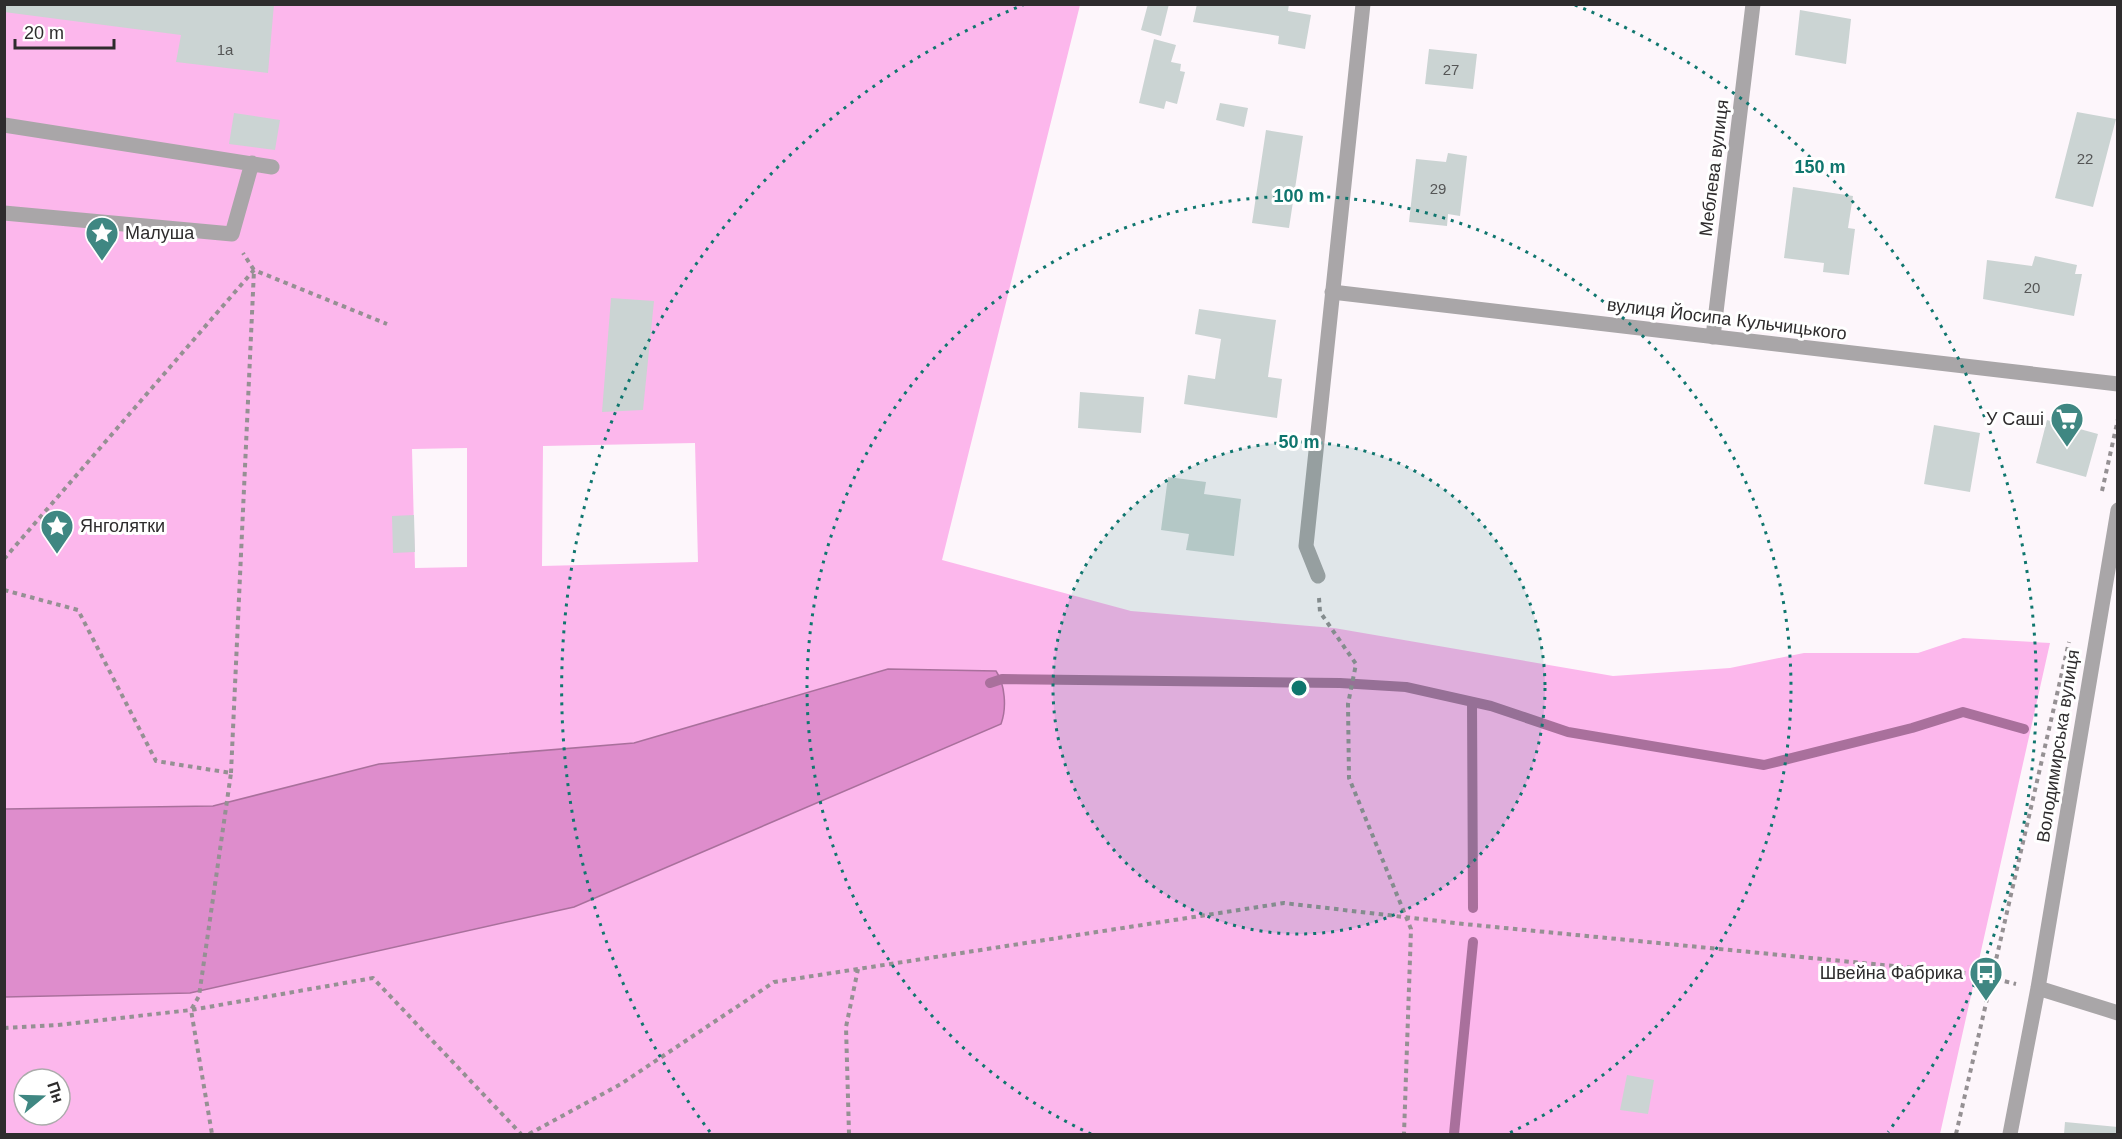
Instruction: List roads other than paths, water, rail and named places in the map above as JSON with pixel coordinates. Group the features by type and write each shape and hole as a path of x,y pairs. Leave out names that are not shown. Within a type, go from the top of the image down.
{"street":[{"path":"1318,576 1306,546 1362,4"},
{"name":"Меблева вулиця","path":"1713,337 1753,4"},
{"path":"4,125 272,167"},
{"path":"4,213 232,234 252,163"},
{"name":"вулиця Йосипа Кульчицького","path":"1332,292 2118,384"},
{"name":"Володимирська вулиця","path":"2010,1134 2118,510"},
{"path":"2037,988 2118,1013"}],"waterway":[{"path":"990,683 1002,679 1340,683 1406,687 1491,706 1568,732 1764,765 1912,728 1963,712 2024,729"},
{"path":"1472,702 1473,908"},
{"path":"1454,1134 1473,942"}],"place":[{"name":"Малуша","path":"102,262"},
{"name":"У Саші","path":"2067,448"},
{"name":"Янголятки","path":"57,555"},
{"name":"Швейна Фабрика","path":"1986,1002"}]}
